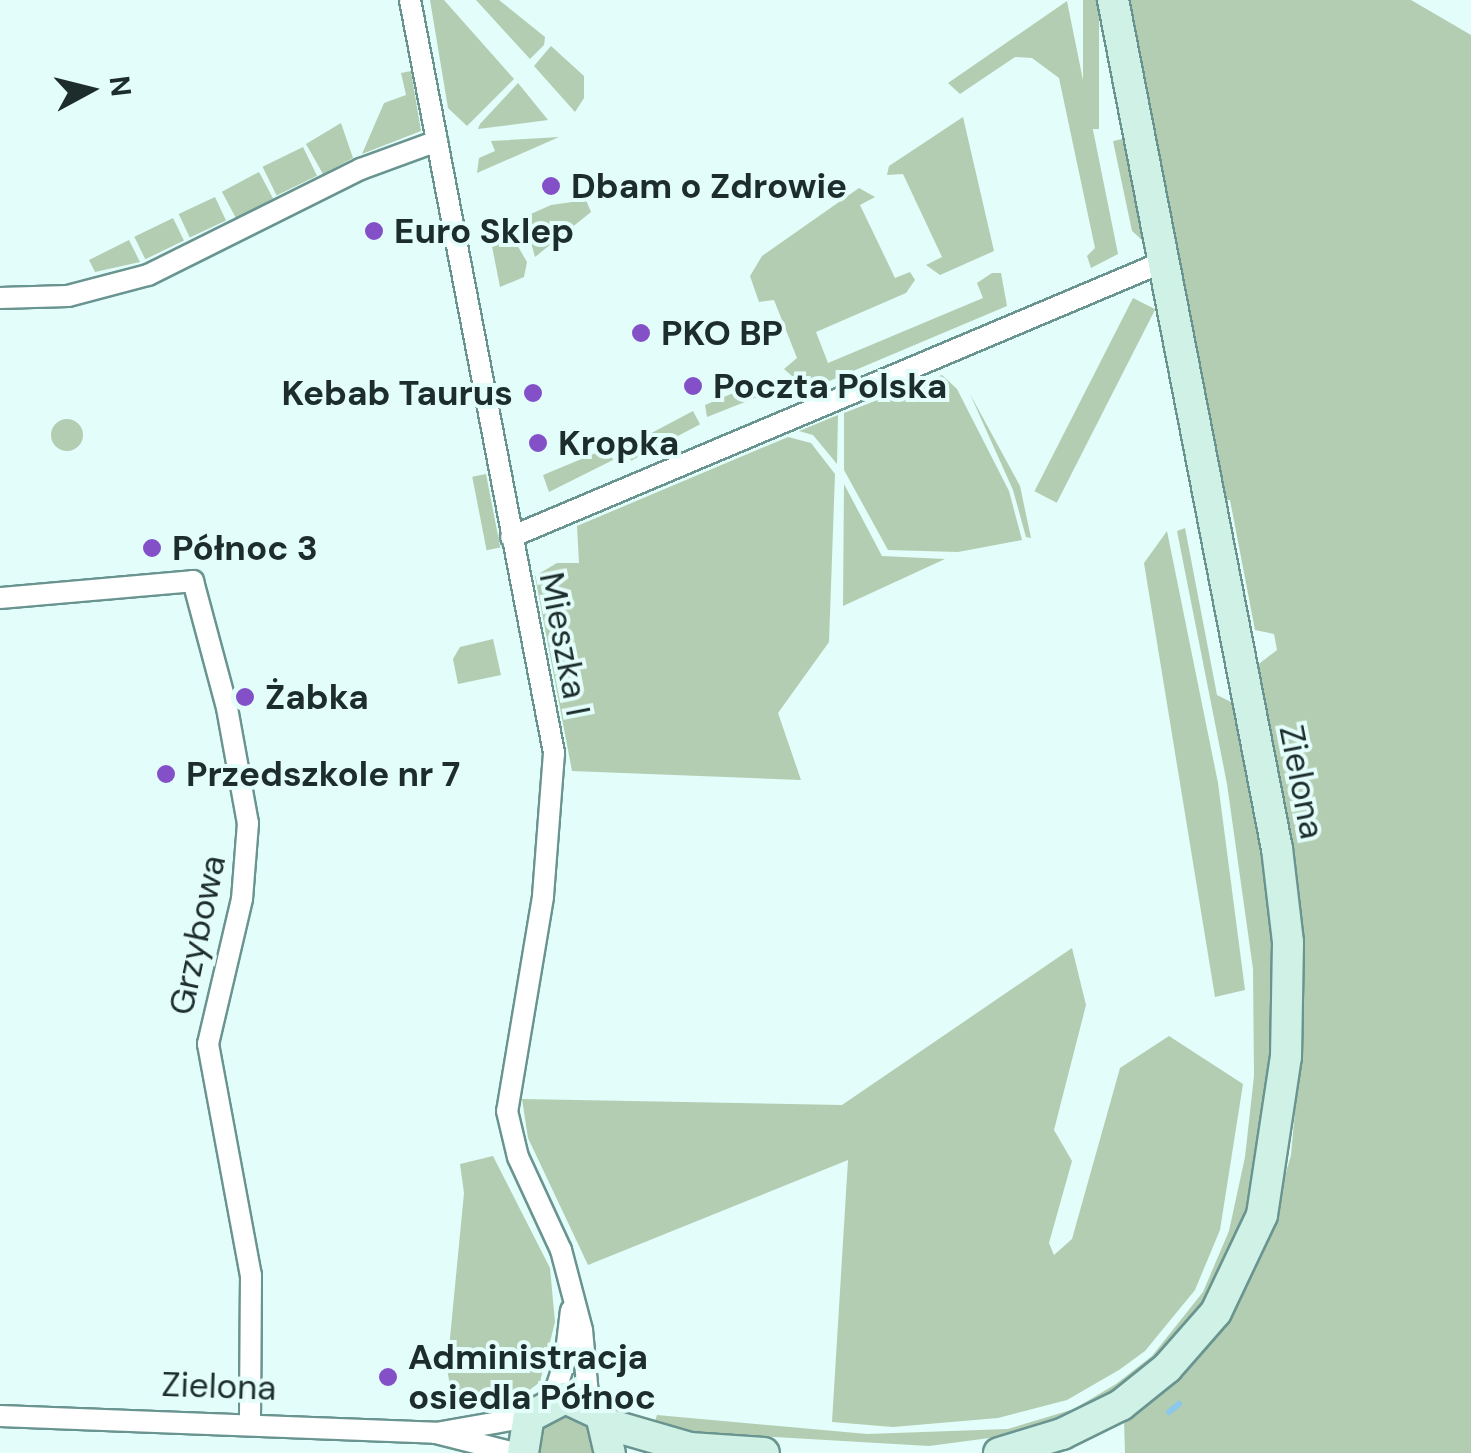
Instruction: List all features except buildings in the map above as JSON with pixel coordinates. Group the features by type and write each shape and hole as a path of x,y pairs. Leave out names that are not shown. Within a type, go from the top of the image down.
{"main road":[{"name":"Zielona","path":"999,1453 1062,1434 1121,1405 1198,1336 1246,1259 1278,1136 1288,1013 1284,892 1113,0"},
{"path":"522,1453 540,1409 675,1451 764,1453"}],"street":[{"name":"Mieszka I","path":"410,0 554,753 555,792 507,1111 518,1157 562,1250 602,1427"},
{"path":"0,298 68,296 148,275 361,169 437,141"},
{"path":"512,537 1163,262"},
{"name":"Grzybowa","path":"0,598 193,581 227,708 248,823 242,899 208,1044 251,1275 250,1425"},
{"name":"Mieszka I","path":"540,1409 565,1361 571,1293"},
{"name":"Zielona","path":"436,1434 540,1409"},
{"name":"Zielona","path":"0,1416 436,1434 514,1453"}],"green space":[{"path":"430,0 444,0 514,79 467,126 448,108"},
{"path":"476,0 499,0 545,37 544,45 530,59"},
{"path":"1083,0 1099,0 1099,129 1083,129"},
{"path":"1128,0 1411,0 1471,35 1471,1453 1125,1453 1124,1420 1153,1400 1222,1329 1263,1254 1291,1155 1304,1011 1300,910 1255,667 1277,650 1274,634 1255,630 1230,500 1223,501"},
{"path":"1067,1 1118,254 1091,268 1087,256 1095,248 1059,78 1032,58 1015,57 960,94 948,83"},
{"path":"551,46 584,76 584,98 575,112 534,66"},
{"path":"411,71 421,131 362,154 384,103 406,95 401,73"},
{"path":"518,83 548,120 478,129 480,124"},
{"path":"963,117 994,251 940,275 926,265 942,257 903,174 887,175 889,166"},
{"path":"341,123 353,158 323,174 306,144"},
{"path":"559,137 477,173 479,158 495,151 491,141"},
{"path":"1127,138 1142,240 1132,231 1113,141"},
{"path":"303,147 317,176 277,195 263,167"},
{"path":"259,172 273,198 236,218 222,192"},
{"path":"859,188 875,197 860,205 895,278 910,272 915,280 906,293 816,332 828,363 983,298 977,283 992,273 1001,273 1007,306 808,390 784,369 797,358 774,300 759,302 750,276 762,256"},
{"path":"215,197 226,221 190,237 179,214"},
{"path":"586,200 591,212 535,257 524,217 551,205"},
{"path":"173,218 184,240 145,259 134,237"},
{"path":"505,224 527,262 524,277 500,287 489,231"},
{"path":"129,240 140,262 95,272 89,260"},
{"path":"1133,298 1155,309 1057,503 1034,491"},
{"path":"942,375 957,389 1009,491 1022,540 958,552 888,550 844,470 844,413"},
{"path":"757,383 760,396 707,417 705,405"},
{"path":"970,394 1020,486 1031,538 1026,537 1013,490"},
{"path":"693,411 700,424 631,461 624,448"},
{"path":"838,415 837,464 813,435 799,431"},
{"path":"67,419 79,423 83,435 79,447 67,451 55,447 51,435 55,423"},
{"path":"788,437 811,443 835,474 829,642 778,713 801,780 572,771 535,576 557,563 579,563 577,526"},
{"path":"608,448 613,460 549,492 543,475"},
{"path":"486,474 500,548 487,550 472,477"},
{"path":"844,484 882,556 945,559 843,606"},
{"path":"1185,528 1217,695 1237,705 1276,954 1275,1032 1249,1230 1211,1304 1124,1386 1020,1434 929,1446 652,1430 657,1415 867,1434 1008,1429 1074,1409 1116,1384 1152,1356 1203,1292 1229,1231 1245,1157 1254,1076 1253,969 1227,784 1177,531"},
{"path":"1167,531 1218,783 1245,990 1215,997 1144,563"},
{"path":"493,639 501,675 458,684 453,659 460,647"},
{"path":"1072,948 1086,1005 1054,1130 1072,1161 1049,1243 1054,1255 1072,1239 1120,1068 1169,1036 1243,1084 1220,1230 1195,1290 1145,1351 1119,1370 1067,1400 998,1418 893,1427 832,1422 848,1160 588,1265 528,1138 522,1099 842,1105"},
{"path":"493,1156 550,1268 555,1322 540,1382 510,1405 485,1409 453,1402 447,1369 464,1193 460,1164"},
{"path":"562,1411 589,1423 593,1453 537,1453 538,1426"}],"waterway":[{"path":"1169,1412 1179,1404"}],"place":[{"name":"Dbam o Zdrowie","path":"551,186"},
{"name":"Euro Sklep","path":"374,231"},
{"name":"PKO BP","path":"641,333"},
{"name":"Poczta Polska","path":"693,386"},
{"name":"Kebab Taurus","path":"533,393"},
{"name":"Kropka","path":"538,443"},
{"name":"Północ 3","path":"152,548"},
{"name":"Żabka","path":"245,697"},
{"name":"Przedszkole nr 7","path":"166,774"},
{"name":"Administracja osiedla Północ","path":"388,1377"}]}
